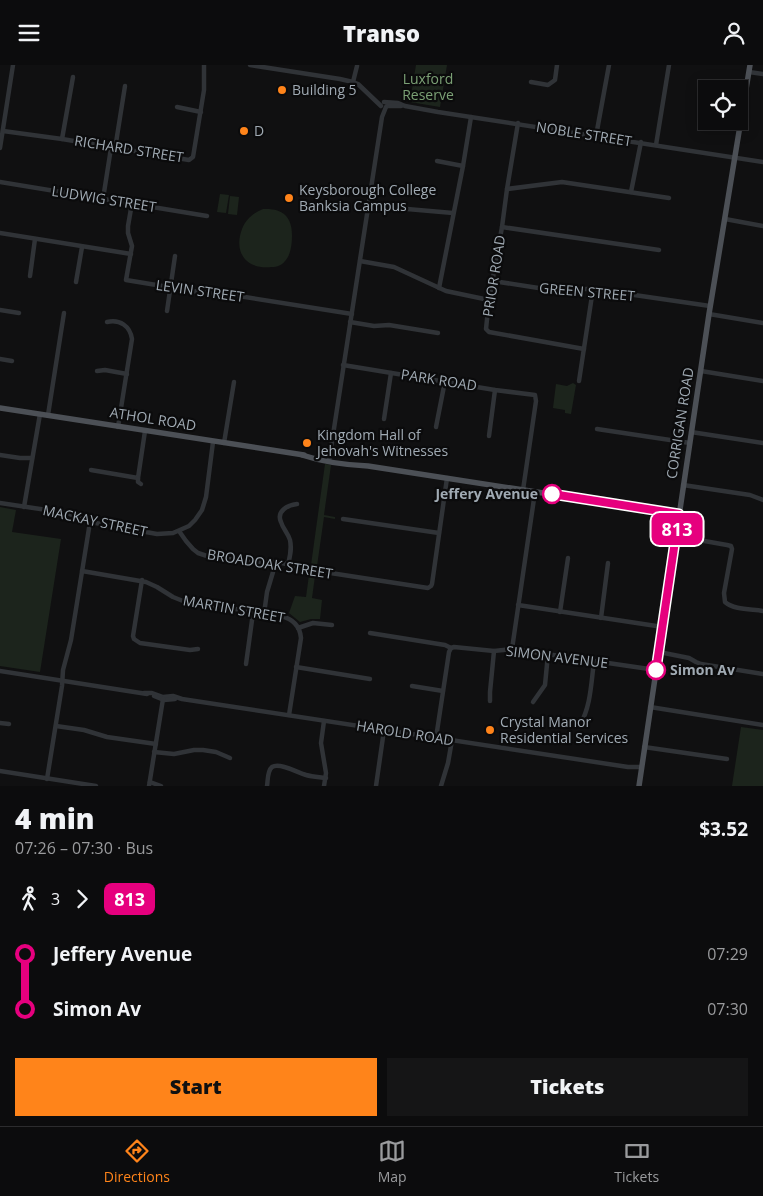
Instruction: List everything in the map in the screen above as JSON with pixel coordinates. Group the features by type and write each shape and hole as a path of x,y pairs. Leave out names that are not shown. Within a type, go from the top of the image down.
{"main road":[{"name":"CORRIGAN ROAD","path":"639,786 710,306 750,65"},
{"name":"ATHOL ROAD","path":"0,408 302,455 353,465 679,514"}],"street":[{"path":"0,149 13,65"},
{"name":"RICHARD STREET","path":"3,131 189,160 193,157 201,112 204,90 204,65"},
{"path":"250,65 355,81 384,105 329,460"},
{"path":"355,81 357,65"},
{"path":"531,82 548,85 555,80 558,65"},
{"path":"596,135 608,65"},
{"path":"656,145 669,65"},
{"path":"749,72 763,74"},
{"path":"62,139 73,77"},
{"path":"103,199 125,86"},
{"name":"NOBLE STREET","path":"384,105 405,106 763,162"},
{"path":"177,107 201,112"},
{"path":"439,288 471,117"},
{"name":"PRIOR ROAD","path":"518,123 486,329 489,332 584,349"},
{"path":"631,192 641,142"},
{"path":"437,161 463,166"},
{"name":"LUDWIG STREET","path":"0,182 207,216"},
{"path":"507,189 562,182 669,198"},
{"name":"LEVIN STREET","path":"132,203 128,227 132,246 126,280 352,314"},
{"path":"407,209 453,213"},
{"path":"724,219 763,227"},
{"path":"502,227 659,250"},
{"path":"0,233 131,255"},
{"path":"30,276 35,239"},
{"path":"76,282 82,247"},
{"path":"167,311 175,256"},
{"path":"360,261 394,267 453,293 489,300"},
{"name":"GREEN STREET","path":"493,281 545,289 593,289 710,306"},
{"path":"579,381 593,289"},
{"path":"0,310 19,313"},
{"path":"48,415 64,313"},
{"path":"709,313 763,323"},
{"path":"107,322 114,321 128,327 132,341 118,427"},
{"path":"350,322 389,325 438,333"},
{"path":"0,359 12,361"},
{"name":"PARK ROAD","path":"343,365 535,395 536,401 523,490"},
{"path":"97,371 105,370 127,374"},
{"path":"701,371 763,381"},
{"path":"384,419 392,373"},
{"path":"436,427 445,381"},
{"path":"224,443 234,382"},
{"path":"488,436 495,390"},
{"path":"24,507 40,414"},
{"path":"597,429 690,443"},
{"path":"141,484 138,482 138,478 145,431"},
{"path":"691,432 763,443"},
{"path":"179,531 192,523 204,506 213,442"},
{"path":"0,455 20,458 32,457"},
{"path":"91,470 138,478"},
{"path":"343,519 439,533 447,478"},
{"path":"683,485 750,495 763,500"},
{"path":"512,649 535,492"},
{"name":"MACKAY STREET","path":"0,503 67,513 90,522 161,534 179,531"},
{"path":"288,565 291,543 280,521 280,516 284,508 297,505"},
{"path":"47,779 64,665 71,640 90,522"},
{"name":"BROADOAK STREET","path":"179,531 193,549 207,556 250,563 276,562 316,571 426,588 432,584 439,533"},
{"path":"676,536 733,545 724,593 725,602 734,607 763,611"},
{"path":"560,612 568,558"},
{"path":"264,614 268,589 276,562"},
{"path":"601,618 608,563"},
{"name":"MARTIN STREET","path":"82,571 142,580 183,601 287,618 292,621 298,627 301,638 289,715"},
{"path":"142,580 133,635 134,639 137,642 148,644 190,650 198,649"},
{"path":"518,605 662,627"},
{"path":"246,664 254,613"},
{"path":"298,627 313,623 332,625"},
{"name":"SIMON AVENUE","path":"370,633 445,645 451,648 494,651 512,649 656,670"},
{"path":"436,738 451,648"},
{"path":"490,701 494,651"},
{"path":"659,652 689,657 696,663 763,674"},
{"path":"533,702 545,685 548,654"},
{"path":"580,725 586,713 594,662"},
{"path":"296,667 370,679"},
{"name":"HAROLD ROAD","path":"0,671 152,693 162,699 173,696 182,699 641,769"},
{"path":"412,686 443,691"},
{"path":"161,786 150,784 160,712 163,707 162,699"},
{"path":"650,707 763,725"},
{"path":"324,721 321,743 326,779 324,786"},
{"path":"0,723 9,724"},
{"path":"56,726 84,730 103,736 156,744"},
{"path":"376,786 384,730"},
{"path":"441,786 452,740"},
{"path":"644,747 727,759"},
{"path":"154,752 174,754 203,749 230,758"},
{"path":"267,786 269,772 275,766 285,767 306,775 326,779"},
{"path":"0,771 96,786"}],"green space":[{"name":"Luxford Reserve","path":"416,65 447,65 440,107 410,102"},
{"path":"220,194 229,195 226,213 217,212"},
{"path":"230,196 239,197 237,215 228,214"},
{"path":"263,209 281,212 288,218 292,228 289,256 282,264 276,267 256,266 249,263 244,258 239,245 242,229 248,219"},
{"path":"573,383 576,385 571,414 565,413 565,410 553,408 556,384 567,386"},
{"path":"325,464 331,465 324,515 335,517 335,519 324,517 317,566 311,565"},
{"path":"0,507 16,510 12,532 61,539 40,672 0,666"},
{"path":"309,575 315,576 312,598 322,600 320,619 300,622 289,613 295,596 306,597"},
{"path":"741,727 763,730 763,786 732,786"}],"bus line":[{"name":"813","path":"552,494 679,514 656,670"}],"place":[{"name":"Building 5","path":"282,90"},
{"name":"D","path":"244,131"},
{"name":"Keysborough College Banksia Campus","path":"289,198"},
{"name":"Kingdom Hall of Jehovah's Witnesses","path":"307,443"},
{"name":"Jeffery Avenue","path":"552,494"},
{"name":"Simon Av","path":"656,670"},
{"name":"Crystal Manor Residential Services","path":"490,730"}]}
